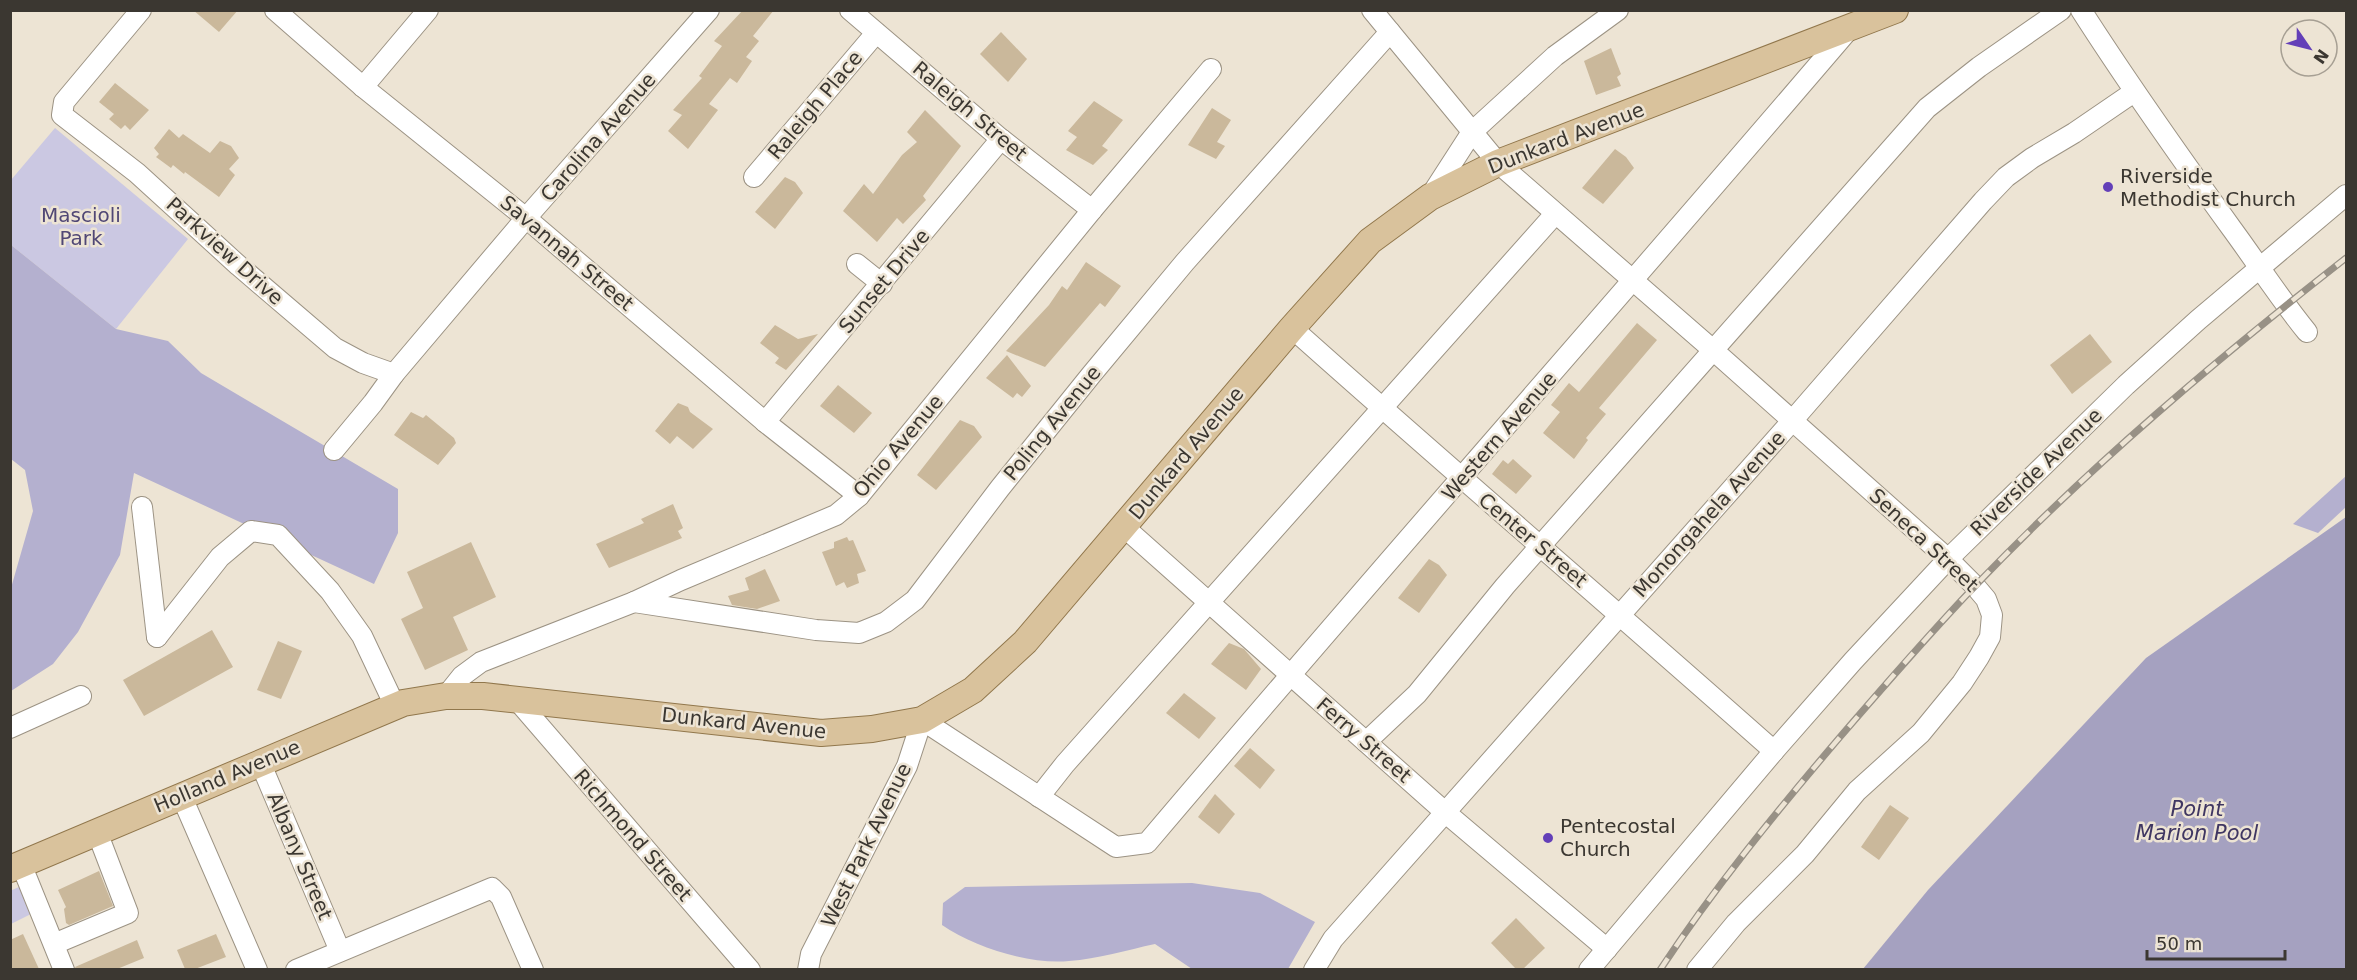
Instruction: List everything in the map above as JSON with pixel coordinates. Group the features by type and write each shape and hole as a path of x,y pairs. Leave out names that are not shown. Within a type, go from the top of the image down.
{"main road":[{"name":"Dunkard Avenue","path":"446,696 483,696 821,733 872,729 922,720 973,690 1025,642 1292,328 1370,241 1430,196 1498,163 1895,10"},
{"name":"Holland Avenue","path":"16,866 395,706 446,696"}],"street":[{"name":"Parkview Drive","path":"141,10 64,102 62,115 136,173 239,266 335,348 363,363 394,374"},
{"name":"Savannah Street","path":"275,10 363,87 526,218 765,422 859,496"},
{"path":"363,87 428,10"},
{"name":"Carolina Avenue","path":"334,450 394,374 526,218 709,10"},
{"name":"Raleigh Street","path":"850,10 1001,139 1092,210"},
{"name":"Seneca Street","path":"1372,10 1498,163 1948,558 1986,599 1992,615 1990,637 1979,657 1962,683 1921,733 1857,791 1805,854 1736,923 1697,969"},
{"path":"1430,196 1472,132 1555,56 1618,10"},
{"path":"1366,742 1417,694 1505,586 1927,108 1980,67 2061,10"},
{"path":"2081,10 2134,92 2285,306 2307,332"},
{"name":"Western Avenue","path":"1039,797 1116,847 1147,843 1850,28"},
{"name":"Poling Avenue","path":"634,602 816,630 859,633 886,622 915,600 1007,479 1156,297 1390,32"},
{"name":"Raleigh Place","path":"754,177 876,33"},
{"name":"Ohio Avenue","path":"446,696 462,676 481,662 634,602 836,515 859,496 1092,210 1211,69"},
{"name":"Monongahela Avenue","path":"1314,969 1334,939 2006,177 2134,92"},
{"name":"Sunset Drive","path":"765,422 1001,139"},
{"name":"Riverside Avenue","path":"1589,969 1774,751 1948,558 2126,385 2198,320 2346,195"},
{"path":"922,720 1039,797 1065,764 1556,214"},
{"path":"857,264 882,284"},
{"name":"Center Street","path":"1292,328 1461,479 1620,614 1774,751"},
{"path":"142,507 157,637 220,557 251,531 278,535 330,591 362,636 395,706"},
{"name":"Ferry Street","path":"1124,527 1446,813 1607,950"},
{"path":"10,728 81,696"},
{"name":"Richmond Street","path":"517,700 750,969"},
{"name":"West Park Avenue","path":"808,969 811,954 907,766 922,720"},
{"name":"Albany Street","path":"260,762 340,951"},
{"path":"181,795 257,969"},
{"path":"54,944 128,913 97,832"},
{"path":"16,866 64,969"},
{"path":"296,969 492,888 501,897 533,969"}],"green space":[{"name":"Mascioli Park","path":"55,128 188,239 116,329 11,245 11,180"},
{"path":"21,886 33,913 11,924 10,891"}],"shaded area":[{"path":"11,245 116,329 168,341 201,373 398,489 398,533 374,584 134,473 120,555 78,632 53,664 11,691 11,588 33,511 25,470 11,459"},
{"path":"2346,476 2346,507 2318,533 2293,524"},
{"path":"1192,883 1260,893 1315,922 1288,969 1192,969 1155,944 1080,960 1054,962 1037,960 986,947 942,925 943,903 965,887"}],"water":[{"name":"Point Marion Pool","path":"2346,517 2346,969 1863,969 1928,890 2146,658"}],"building":[{"path":"193,10 238,10 219,32"},
{"path":"743,10 774,10 753,36 759,41 746,57 752,61 737,83 730,78 709,104 718,110 688,149 668,131 682,115 673,110 702,78 699,76 722,46 714,41"},
{"path":"1001,32 1027,59 1008,82 980,54"},
{"path":"1611,48 1621,74 1617,77 1621,86 1596,95 1584,61"},
{"path":"115,83 149,110 130,130 125,125 121,129 109,119 114,114 99,102"},
{"path":"1094,101 1123,120 1102,146 1108,150 1093,165 1066,150 1077,137 1068,131"},
{"path":"1212,108 1231,120 1217,142 1225,146 1216,159 1188,145"},
{"path":"925,110 961,146 923,196 926,200 903,224 897,218 877,242 843,211 864,184 873,194 902,155 917,142 907,132"},
{"path":"169,129 179,138 183,134 210,153 220,141 231,146 239,158 229,169 235,175 219,197 185,172 184,174 173,165 171,168 156,157 159,154 154,148"},
{"path":"1615,149 1626,157 1634,168 1603,204 1582,188"},
{"path":"785,177 795,182 803,193 775,229 755,212"},
{"path":"1086,262 1121,286 1105,307 1100,303 1045,367 1006,351 1049,305 1062,286 1067,290"},
{"path":"1637,323 1657,340 1599,408 1606,414 1586,438 1588,440 1574,459 1543,433 1560,412 1551,405 1569,383 1579,392"},
{"path":"775,325 798,339 818,334 786,370 775,363 779,358 760,343"},
{"path":"2090,334 2112,362 2072,394 2050,365"},
{"path":"1007,355 1031,386 1022,397 1017,393 1013,398 986,378"},
{"path":"838,385 872,413 854,433 820,406"},
{"path":"678,403 688,407 690,412 713,429 693,449 677,436 670,444 655,431"},
{"path":"411,412 423,418 426,415 454,438 456,443 438,465 394,435"},
{"path":"960,420 974,426 982,437 936,490 917,475"},
{"path":"1513,459 1532,476 1516,494 1492,474 1503,460 1508,464"},
{"path":"673,504 683,528 678,531 682,538 609,568 596,544 644,523 641,519"},
{"path":"847,537 849,541 853,540 866,571 857,574 859,583 847,588 844,582 836,586 822,552 834,548 834,542"},
{"path":"471,542 496,597 453,617 468,650 425,670 401,619 423,608 407,572"},
{"path":"1429,559 1439,565 1447,575 1419,613 1398,598"},
{"path":"765,569 780,601 757,609 732,605 728,596 749,590 745,578"},
{"path":"212,630 233,667 144,716 123,680"},
{"path":"278,641 302,651 281,699 257,690"},
{"path":"1229,643 1244,649 1261,669 1246,690 1211,664"},
{"path":"1184,693 1216,718 1199,739 1166,713"},
{"path":"1250,748 1275,770 1260,789 1234,766"},
{"path":"1215,794 1235,814 1219,834 1198,817"},
{"path":"1890,805 1909,818 1879,860 1861,847"},
{"path":"99,871 113,906 69,925 66,923 64,909 66,907 58,890"},
{"path":"1516,918 1545,948 1523,969 1516,969 1491,943"},
{"path":"23,934 39,969 10,969 10,940"},
{"path":"216,934 226,957 195,969 185,969 177,950"},
{"path":"137,940 144,958 117,969 76,969 75,967"}],"railway":[{"path":"1660,970 1724,880 1792,794 1890,679 1976,585 2064,498 2155,415 2202,374 2346,258"}],"place":[{"name":"Riverside Methodist Church","path":"2108,187"},
{"name":"Pentecostal Church","path":"1548,838"}]}
